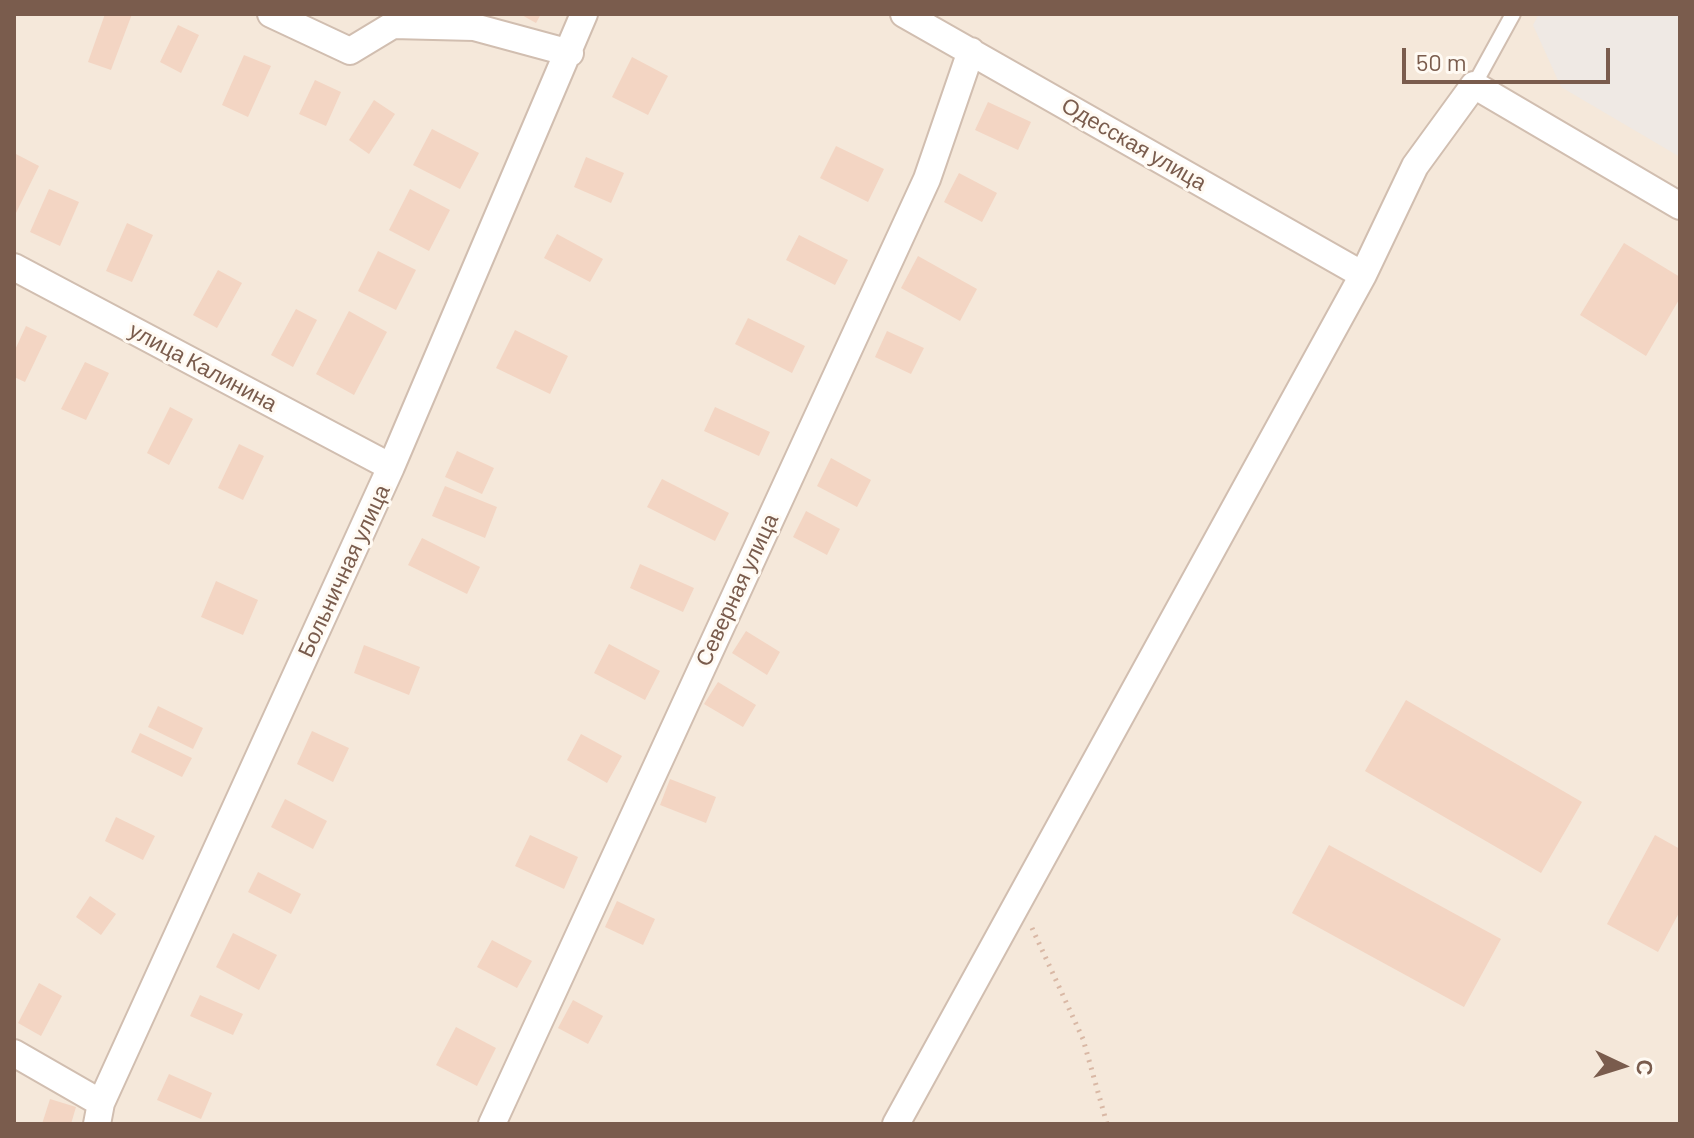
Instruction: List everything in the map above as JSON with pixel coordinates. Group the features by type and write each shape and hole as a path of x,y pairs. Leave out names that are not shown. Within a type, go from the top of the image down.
{"street":[{"path":"271,14 350,51 393,25 474,27 570,53"},
{"name":"Больничная улица","path":"99,1113 391,467 570,53 584,14"},
{"name":"Одесская улица","path":"904,14 1363,275"},
{"name":"Северная улица","path":"492,1124 927,179 971,51"},
{"path":"896,1124 1363,275 1415,166 1474,85 1680,206"},
{"name":"улица Калинина","path":"14,267 391,467"},
{"path":"14,1053 99,1113"}],"lane":[{"path":"1474,85 1513,14"}],"path":[{"path":"1019,899 1083,1039 1107,1124"}],"shaded area":[{"path":"14,14 1680,14 1680,1124 14,1124"},
{"path":"1539,14 1680,14 1680,157 1561,87 1533,25"}],"building":[{"path":"105,14 132,14 111,70 88,62"},
{"path":"520,14 541,14 536,23"},
{"path":"178,25 199,35 181,73 160,62"},
{"path":"244,55 271,66 248,117 222,105"},
{"path":"632,57 668,76 648,115 612,97"},
{"path":"315,80 341,92 326,126 299,114"},
{"path":"374,100 395,114 369,154 349,140"},
{"path":"988,102 1031,122 1018,150 975,130"},
{"path":"432,129 479,153 460,189 413,165"},
{"path":"836,146 884,169 868,202 820,178"},
{"path":"14,153 39,166 14,217"},
{"path":"586,157 624,173 611,203 574,187"},
{"path":"959,173 997,193 982,222 944,202"},
{"path":"49,189 79,202 60,246 30,232"},
{"path":"410,189 450,210 429,251 389,230"},
{"path":"127,223 153,235 132,282 106,271"},
{"path":"557,234 603,259 590,282 544,258"},
{"path":"799,235 848,260 835,285 786,260"},
{"path":"1624,243 1680,277 1680,298 1646,356 1580,315"},
{"path":"378,251 416,270 396,310 358,291"},
{"path":"918,256 977,289 960,321 901,288"},
{"path":"218,270 242,283 217,328 193,315"},
{"path":"296,309 317,320 293,367 271,355"},
{"path":"349,311 387,332 354,395 316,374"},
{"path":"748,318 805,346 792,373 735,344"},
{"path":"26,326 47,336 25,382 14,377 14,352"},
{"path":"515,330 568,356 550,394 496,368"},
{"path":"887,331 924,348 911,374 875,357"},
{"path":"85,362 109,373 86,420 61,409"},
{"path":"170,407 193,419 169,465 147,453"},
{"path":"715,407 770,432 759,456 704,431"},
{"path":"239,444 264,456 243,500 218,488"},
{"path":"457,451 494,468 482,494 445,477"},
{"path":"831,458 871,480 857,507 817,486"},
{"path":"662,479 729,513 715,541 647,507"},
{"path":"445,486 497,507 485,538 432,516"},
{"path":"806,511 840,529 827,555 793,537"},
{"path":"422,538 480,567 467,594 408,565"},
{"path":"640,564 694,588 683,612 630,588"},
{"path":"216,581 258,600 243,635 201,617"},
{"path":"746,631 780,652 767,675 732,653"},
{"path":"609,644 660,671 645,700 594,673"},
{"path":"364,645 420,667 409,695 354,673"},
{"path":"718,682 756,705 743,727 704,704"},
{"path":"1406,700 1582,802 1541,873 1365,771"},
{"path":"158,706 203,728 193,749 148,727"},
{"path":"312,731 349,748 333,782 297,764"},
{"path":"140,733 192,758 182,777 131,752"},
{"path":"581,734 622,756 607,783 567,760"},
{"path":"670,779 716,797 706,823 660,805"},
{"path":"285,799 327,821 313,849 271,827"},
{"path":"116,817 155,836 143,860 105,841"},
{"path":"530,835 578,857 564,889 515,866"},
{"path":"1655,835 1680,849 1680,911 1658,952 1607,924"},
{"path":"1329,845 1501,939 1464,1007 1292,913"},
{"path":"258,872 301,894 291,914 248,892"},
{"path":"90,896 116,914 101,935 76,917"},
{"path":"617,901 655,919 643,945 605,927"},
{"path":"233,933 277,955 259,990 216,967"},
{"path":"492,940 532,961 517,988 477,967"},
{"path":"39,983 62,996 41,1036 18,1023"},
{"path":"200,995 243,1014 233,1035 190,1016"},
{"path":"573,1000 603,1016 588,1044 558,1028"},
{"path":"456,1027 496,1048 477,1086 436,1065"},
{"path":"169,1074 212,1093 201,1119 157,1100"},
{"path":"50,1099 76,1107 71,1124 42,1124"}]}
